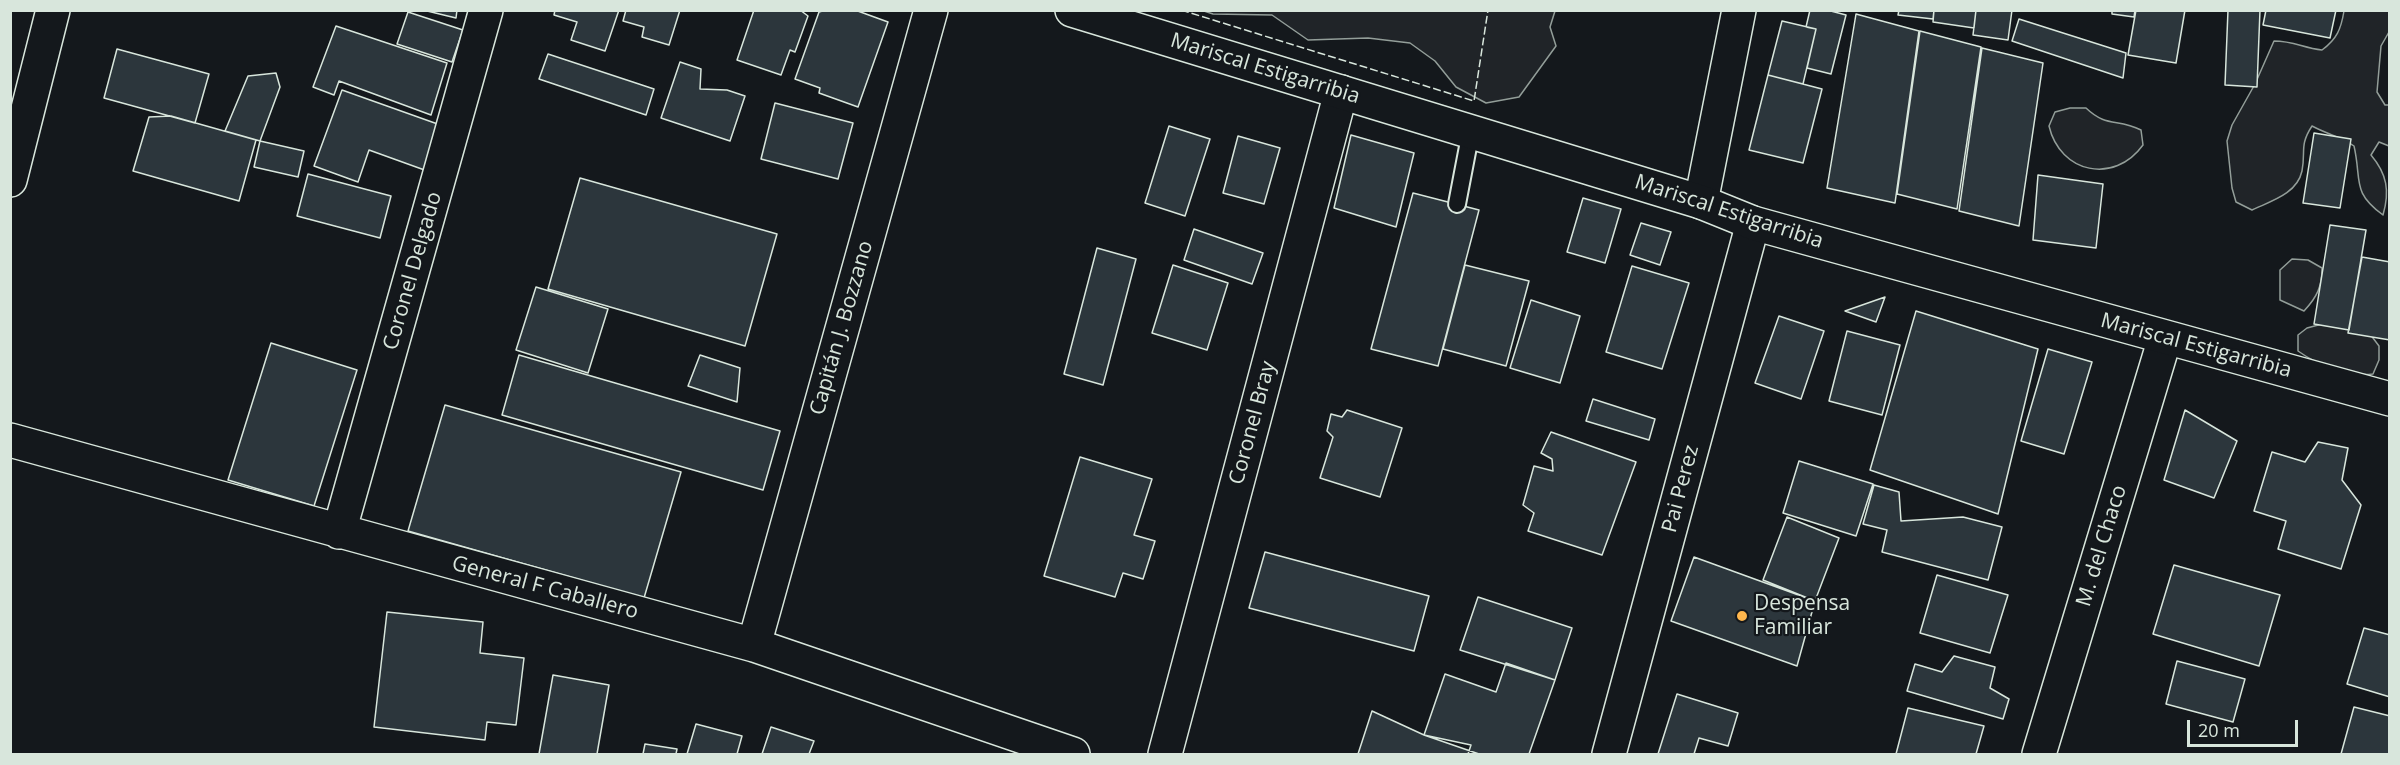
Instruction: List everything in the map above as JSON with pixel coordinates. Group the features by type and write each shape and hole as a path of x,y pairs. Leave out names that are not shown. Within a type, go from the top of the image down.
{"street":[{"path":"10,180 53,10"},
{"name":"Coronel Delgado","path":"339,532 486,10"},
{"name":"Capitán J. Bozzano","path":"754,645 931,10"},
{"name":"Mariscal Estigarribia","path":"1072,10 1701,202 1753,223 2390,399"},
{"path":"1701,202 1739,10"},
{"name":"Coronel Bray","path":"1165,754 1341,92"},
{"name":"Pai Perez","path":"1609,754 1753,223"},
{"name":"M. del Chaco","path":"2039,754 2165,338"},
{"name":"General F Caballero","path":"10,440 754,645 1073,754"}],"lane":[{"path":"1456,204 1471,131"}],"shaded area":[{"path":"1204,11 1555,11 1550,27 1556,46 1519,97 1486,103 1456,87 1435,61 1410,43 1368,38 1308,40 1272,15 1213,14"},
{"path":"2344,11 2389,11 2389,32 2381,46 2377,92 2385,105 2389,105 2389,146 2379,142 2371,155 2381,169 2386,183 2383,215 2373,207 2362,192 2354,146 2312,126 2304,144 2302,171 2295,186 2275,200 2252,210 2236,202 2232,188 2227,141 2232,125 2255,84 2274,41 2322,50 2338,33"},
{"path":"2070,108 2086,108 2106,121 2133,126 2141,130 2143,145 2131,158 2118,166 2103,169 2089,168 2076,163 2064,154 2055,142 2049,126 2055,112"},
{"path":"2292,259 2308,260 2322,268 2318,291 2304,311 2280,300 2280,270"},
{"path":"2322,324 2370,334 2379,346 2379,360 2373,374 2354,374 2334,369 2298,351 2298,335 2307,328"}],"building":[{"path":"423,10 457,10 456,18"},
{"path":"555,10 619,10 605,51 571,40 577,22 554,15"},
{"path":"626,10 680,10 669,45 642,37 644,27 623,21"},
{"path":"754,10 800,10 808,16 795,52 790,50 781,75 737,60"},
{"path":"855,10 888,22 858,107 819,93 820,88 795,79 819,12"},
{"path":"1810,10 1827,10 1846,15 1831,74 1807,68 1816,29 1806,27"},
{"path":"1899,10 1934,10 1933,19 1898,15"},
{"path":"1934,10 1976,10 1974,28 1933,22"},
{"path":"1976,10 2012,10 2008,40 1973,35"},
{"path":"2112,10 2135,10 2134,17 2112,14"},
{"path":"2136,10 2185,10 2176,63 2128,55"},
{"path":"2228,10 2260,10 2257,87 2225,85"},
{"path":"2266,10 2336,10 2330,38 2263,25"},
{"path":"408,12 463,30 452,62 397,44"},
{"path":"1856,14 1919,31 1895,203 1827,188"},
{"path":"2019,19 2126,53 2123,78 2012,41"},
{"path":"1782,21 1816,29 1803,84 1768,75"},
{"path":"336,26 447,63 431,115 339,81 334,95 313,87"},
{"path":"1920,31 1981,47 1957,209 1897,194"},
{"path":"1982,48 2043,63 2019,226 1959,211"},
{"path":"117,49 209,74 195,123 104,98"},
{"path":"548,54 654,89 646,115 539,79"},
{"path":"680,62 701,69 700,89 727,90 745,96 730,141 661,118"},
{"path":"276,73 280,87 260,141 225,131 248,76"},
{"path":"1768,75 1822,89 1803,163 1749,150"},
{"path":"342,90 446,127 430,172 369,150 358,182 314,166"},
{"path":"775,103 853,123 838,179 761,159"},
{"path":"171,116 256,140 239,201 133,171 149,117"},
{"path":"1169,126 1210,139 1185,216 1145,203"},
{"path":"2314,133 2351,139 2340,208 2303,203"},
{"path":"1351,135 1414,153 1396,227 1334,208"},
{"path":"1238,136 1280,148 1264,204 1223,193"},
{"path":"260,141 304,151 298,177 254,167"},
{"path":"308,174 391,196 380,238 297,216"},
{"path":"2038,175 2103,184 2096,248 2033,240"},
{"path":"580,178 777,234 745,346 548,289"},
{"path":"1413,193 1479,210 1438,366 1371,349"},
{"path":"1583,198 1621,209 1605,263 1567,252"},
{"path":"1641,223 1671,232 1660,265 1630,255"},
{"path":"2330,225 2366,230 2349,330 2314,324"},
{"path":"1194,229 1263,253 1252,284 1184,260"},
{"path":"1097,248 1136,259 1103,385 1064,374"},
{"path":"2362,257 2390,262 2390,340 2348,333"},
{"path":"1173,265 1228,283 1207,350 1152,333"},
{"path":"1465,265 1529,281 1506,366 1443,349"},
{"path":"1632,266 1689,283 1662,369 1606,352"},
{"path":"536,287 608,309 588,373 516,350"},
{"path":"1885,297 1876,322 1845,311"},
{"path":"1531,300 1580,316 1560,383 1510,368"},
{"path":"1916,311 2038,349 1998,514 1870,470"},
{"path":"1779,316 1824,331 1801,399 1755,383"},
{"path":"1847,331 1900,345 1882,415 1829,401"},
{"path":"271,343 357,370 314,506 228,480"},
{"path":"2048,349 2092,362 2064,454 2021,441"},
{"path":"519,355 780,431 763,490 502,415"},
{"path":"700,355 740,368 737,402 688,386"},
{"path":"1593,399 1655,419 1649,440 1586,421"},
{"path":"445,405 681,472 644,598 408,531"},
{"path":"1347,410 1402,428 1380,497 1320,478 1333,437 1327,431 1331,414 1342,417"},
{"path":"2185,410 2237,441 2214,498 2164,480"},
{"path":"1551,432 1636,462 1602,555 1528,531 1534,513 1523,505 1534,466 1553,471 1552,459 1541,453"},
{"path":"2318,442 2348,448 2342,480 2361,505 2341,569 2278,549 2286,521 2254,511 2272,452 2305,462"},
{"path":"1080,457 1152,479 1134,535 1155,541 1143,579 1123,573 1115,597 1044,576"},
{"path":"1799,461 1873,484 1856,536 1783,513"},
{"path":"1874,485 1899,492 1901,521 1963,517 2002,527 1988,580 1882,552 1887,530 1863,524"},
{"path":"1787,517 1839,538 1815,601 1763,580"},
{"path":"1265,552 1429,596 1414,651 1249,608"},
{"name":"Despensa Familiar","path":"1694,557 1815,601 1797,666 1671,621"},
{"path":"2174,565 2280,595 2259,666 2153,634"},
{"path":"1937,575 2008,595 1990,653 1920,633"},
{"path":"1478,597 1572,628 1555,680 1460,650"},
{"path":"387,612 483,622 480,653 524,658 516,725 487,722 485,740 374,727"},
{"path":"2364,628 2390,635 2390,697 2347,684"},
{"path":"1954,656 1995,667 1990,688 2009,699 2003,719 1907,691 1915,664 1942,672"},
{"path":"2177,661 2245,679 2233,722 2166,704"},
{"path":"1506,663 1555,680 1529,754 1479,754 1424,735 1445,674 1496,692"},
{"path":"553,675 609,685 597,754 539,754"},
{"path":"1677,694 1738,713 1728,746 1699,738 1694,754 1658,754"},
{"path":"2354,707 2390,716 2390,754 2341,754"},
{"path":"1908,708 1984,726 1976,754 1896,754"},
{"path":"1372,711 1424,735 1471,745 1468,754 1358,754"},
{"path":"696,724 742,736 737,754 687,754"},
{"path":"771,727 814,741 809,754 762,754"},
{"path":"645,744 677,749 676,754 643,754"}],"fence":[{"path":"1181,10 1474,101 1488,10"}],"place":[{"name":"Despensa Familiar","path":"1742,616"}]}
